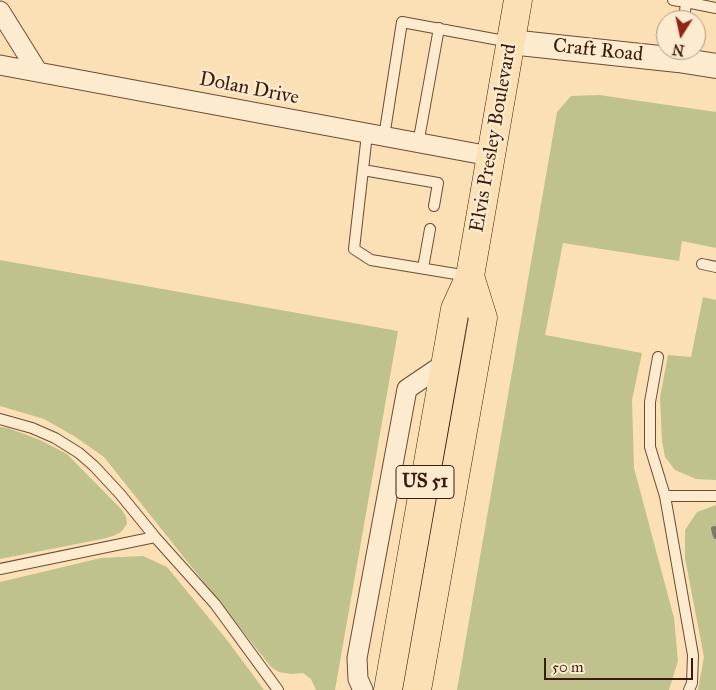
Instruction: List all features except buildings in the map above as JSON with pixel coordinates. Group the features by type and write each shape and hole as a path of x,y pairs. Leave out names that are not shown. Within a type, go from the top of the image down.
{"main road":[{"name":"Elvis Presley Boulevard","path":"388,690 455,309 470,276 518,0"},
{"name":"Elvis Presley Boulevard","path":"417,690 483,318 470,276"}],"street":[{"path":"0,10 38,72"},
{"name":"Craft Road","path":"510,42 656,53"},
{"name":"Craft Road","path":"696,60 716,66"},
{"name":"Dolan Drive","path":"0,65 490,156"},
{"path":"363,690 358,679 357,658 407,389 446,362"}],"lane":[{"path":"673,0 716,8"},
{"path":"685,10 686,2"},
{"path":"470,276 372,260 354,249 363,170 376,136 402,22 510,42"},
{"path":"418,144 439,28"},
{"path":"363,170 438,183 434,206"},
{"path":"423,268 430,229"},
{"path":"702,264 716,267"},
{"path":"658,357 650,402 650,447 665,496 693,655 692,683 689,690"},
{"path":"0,419 32,428 55,438 79,453 120,494 155,537 216,604 278,690"},
{"path":"665,496 716,496"},
{"path":"0,569 155,537"}],"green space":[{"path":"599,95 716,112 716,248 682,241 679,261 563,243 545,335 642,353 632,400 634,468 674,618 678,661 669,690 457,690 557,112 571,96"},
{"path":"0,260 398,331 335,690 316,690 311,679 303,673 291,674 279,672 272,668 104,457 74,436 44,419 0,406"},
{"path":"703,297 716,300 716,480 696,479 675,470 665,457 662,441 660,397 668,355 691,357"},
{"path":"0,427 8,428 40,440 67,454 122,510 127,524 121,532 102,539 0,559"},
{"path":"716,505 716,690 698,690 704,657 685,558 685,530 697,512"},
{"path":"143,556 167,567 227,640 264,690 0,690 0,582 101,558"}],"waterway":[{"path":"714,529 716,536"}]}
